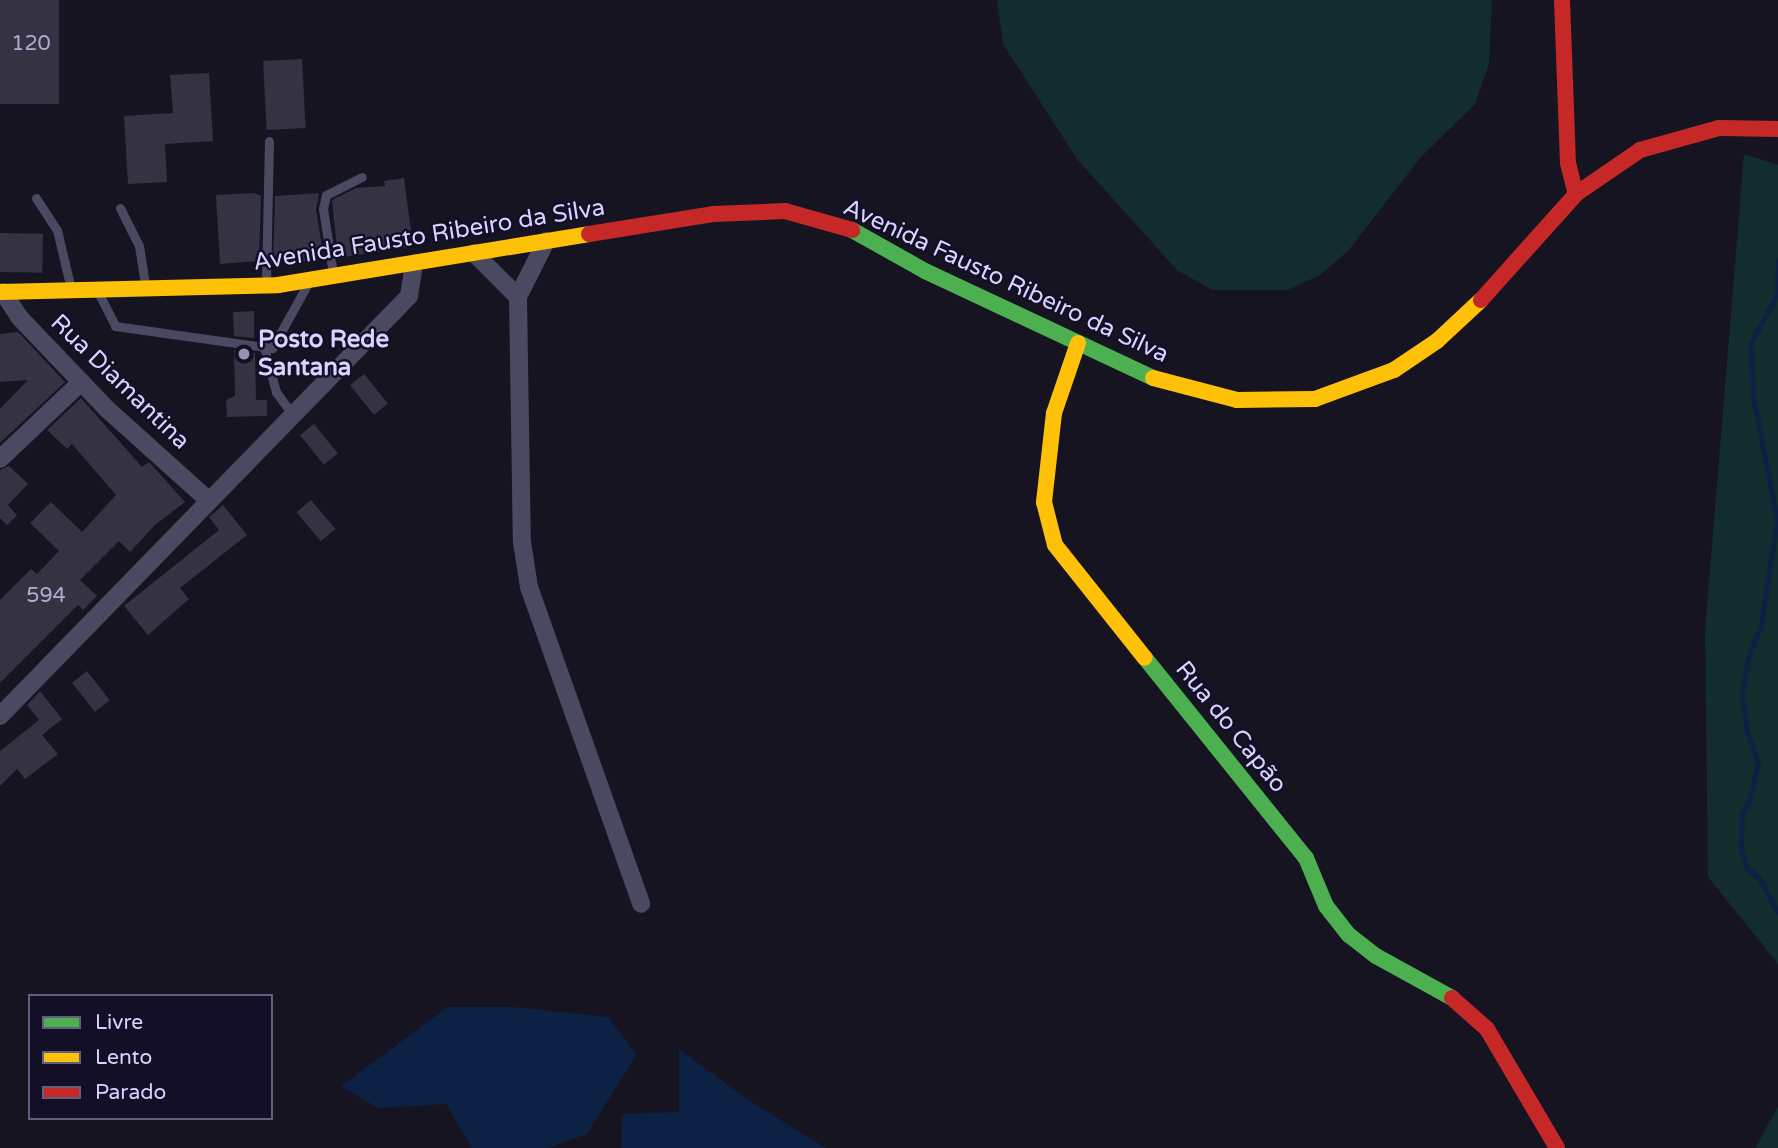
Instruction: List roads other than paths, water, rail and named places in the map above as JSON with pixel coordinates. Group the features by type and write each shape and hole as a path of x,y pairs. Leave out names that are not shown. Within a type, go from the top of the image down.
{"main road":[{"path":"1562,0 1568,163 1576,194"},
{"name":"Avenida Fausto Ribeiro da Silva","path":"1,292 266,285 714,214 785,211 853,230 925,271 1157,380 1237,400 1315,399 1394,370 1437,341 1476,305 1576,194 1640,150 1677,137 1719,128 1778,129"},
{"name":"Rua do Capão","path":"1078,343 1054,413 1044,502 1055,545 1306,858 1326,905 1349,935 1376,956 1461,1003 1487,1029 1557,1148"}],"street":[{"path":"546,241 518,297 522,542 529,587 642,904"},
{"path":"474,253 518,297"},
{"path":"0,716 410,296 414,263"},
{"name":"Rua Diamantina","path":"1,292 19,317 81,382 209,501"},
{"path":"0,460 81,382"}],"lane":[{"path":"266,285 269,141"},
{"path":"333,276 323,209 326,195 337,185 362,177"},
{"path":"36,198 58,230 69,268 70,290"},
{"path":"120,208 142,255 145,288"},
{"path":"97,290 115,326 272,348 309,280"},
{"path":"264,347 276,392 293,415"}],"water":[{"path":"448,1007 512,1007 608,1017 636,1055 587,1134 547,1148 472,1148 446,1104 378,1108 341,1086"},
{"path":"679,1049 745,1098 826,1148 621,1148 622,1114 679,1112"}],"waterway":[{"path":"1778,260 1777,294 1751,343 1753,397 1777,519 1761,625 1748,659 1742,694 1746,729 1758,763 1750,799 1742,814 1741,849 1746,867 1759,878 1778,912"}],"place":[{"name":"Posto Rede Santana","path":"244,354"}]}
